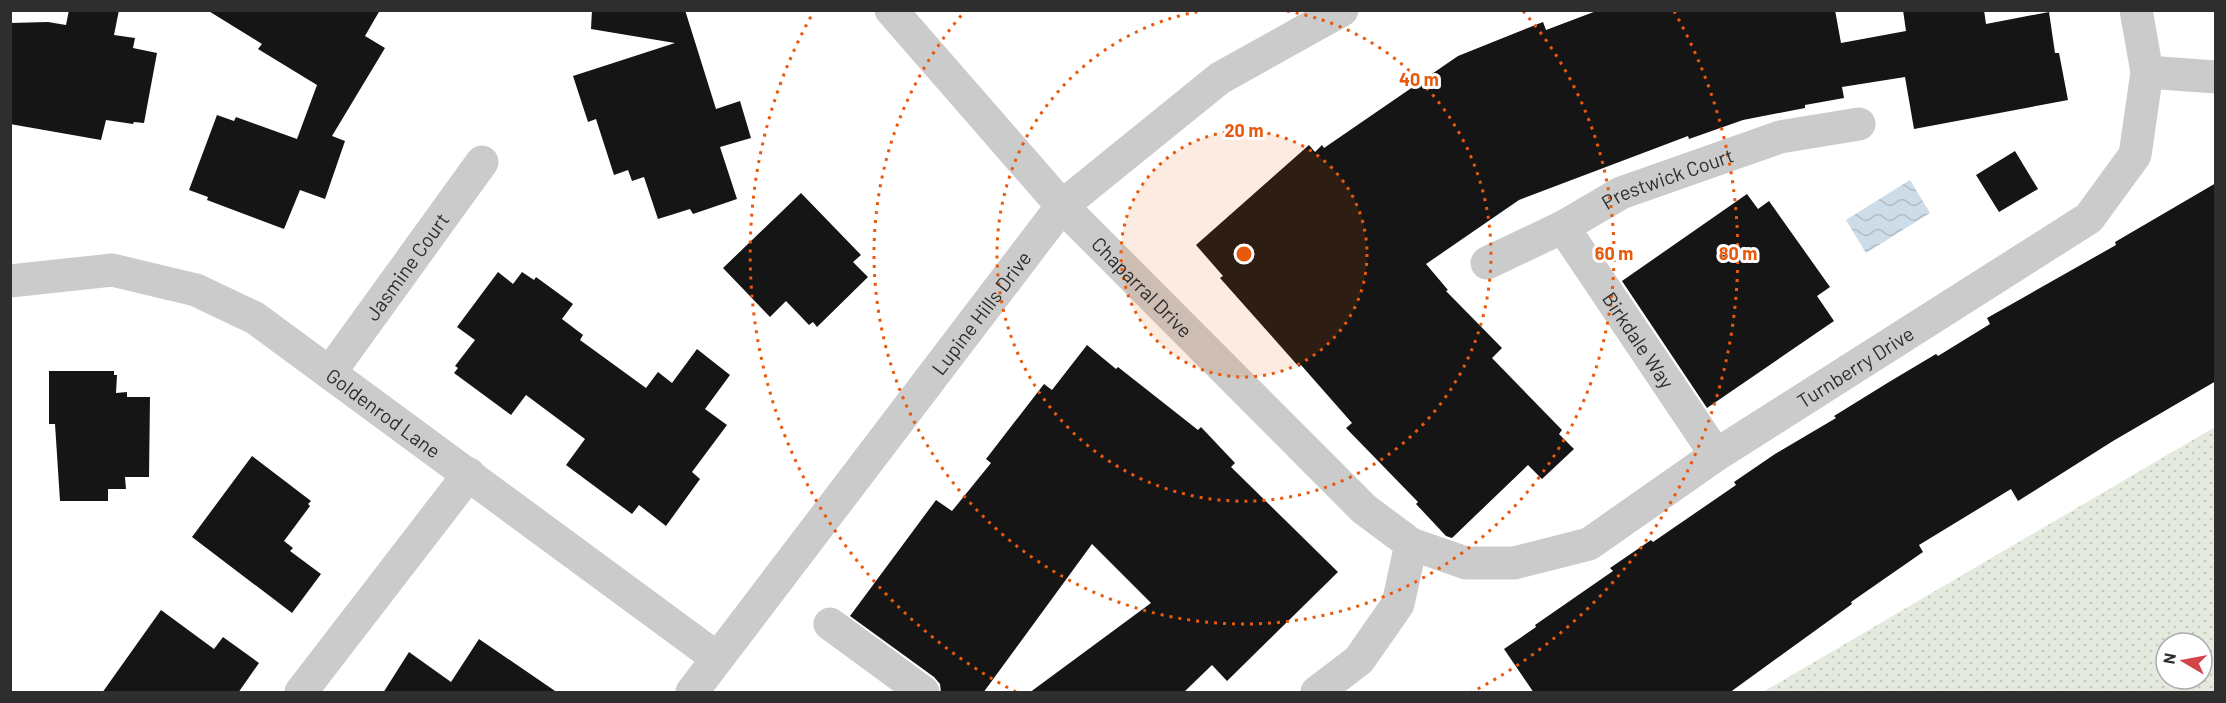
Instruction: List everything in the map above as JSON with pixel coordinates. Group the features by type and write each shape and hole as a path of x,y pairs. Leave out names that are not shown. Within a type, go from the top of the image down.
{"street":[{"name":"Chaparral Drive","path":"891,10 1062,206 1364,509 1411,544"},
{"name":"Lupine Hills Drive","path":"692,693 1062,206 1220,78 1342,10"},
{"name":"Turnberry Drive","path":"1411,544 1466,563 1485,563 1514,562 1589,544 1716,455 2089,218 2135,155 2147,72 2136,10"},
{"path":"2147,72 2216,77"},
{"name":"Prestwick Court","path":"1487,263 1563,227 1621,193 1780,137 1859,124"},
{"name":"Jasmine Court","path":"331,371 482,162"},
{"name":"Birkdale Way","path":"1563,227 1716,455"},
{"name":"Goldenrod Lane","path":"10,281 112,270 196,290 255,318 331,371 717,658"},
{"path":"301,693 469,474"},
{"path":"1317,693 1359,660 1398,604 1411,544"},
{"path":"830,624 923,693"}],"shaded area":[{"path":"2215,427 2215,692 1763,692"}],"water":[{"path":"1910,180 1930,213 1866,253 1846,220"}],"building":[{"path":"69,10 119,10 114,35 135,38 133,48 157,53 144,123 134,122 133,124 106,120 101,140 10,124 10,23 48,22 66,25"},
{"path":"207,10 380,10 365,36 385,48 332,136 345,141 325,199 300,190 284,229 207,200 208,197 189,190 217,115 234,121 236,117 297,139 317,85 258,49 262,44"},
{"path":"592,10 685,10 716,109 740,101 751,138 720,147 737,199 693,214 690,209 658,219 644,177 632,181 628,170 614,175 596,119 588,122 573,76 675,43 591,29"},
{"path":"1599,10 1835,10 1841,43 1906,31 1903,10 1984,10 1986,24 2049,12 2055,53 2059,53 2068,100 1914,129 1905,77 1842,87 1844,98 1743,120 1689,139 1688,136 1519,200 1426,264 1448,290 1446,291 1502,348 1492,358 1562,430 1559,434 1574,449 1542,479 1528,465 1452,538 1446,536 1416,504 1418,502 1346,428 1352,423 1220,278 1223,276 1196,245 1309,145 1315,152 1322,145 1324,148 1458,56 1543,22 1546,30"},
{"path":"2015,151 2038,189 1999,212 1976,175"},
{"path":"2216,183 2216,381 2113,441 2018,501 2011,489 1919,545 1923,552 1851,602 1852,604 1729,693 1534,693 1504,649 1613,571 1610,568 1651,540 1653,542 1736,485 1734,482 1775,454 1836,418 1834,416 1990,324 1987,318 2116,245 2115,242"},
{"path":"801,193 861,255 853,262 868,277 817,327 813,322 809,325 786,301 770,317 723,268"},
{"path":"1747,194 1758,209 1769,201 1830,287 1817,296 1834,321 1707,408 1622,281"},
{"path":"498,272 513,284 522,272 534,280 536,277 573,304 562,319 583,335 580,340 646,388 658,372 672,383 697,349 730,375 705,409 727,425 692,472 700,479 666,526 639,505 632,514 566,465 585,439 526,395 511,415 454,373 458,368 455,366 475,340 457,327"},
{"path":"1087,345 1198,430 1201,427 1235,463 1231,467 1338,572 1227,681 1212,665 1183,693 1029,693 1151,603 1092,544 983,693 941,693 940,684 934,677 850,616 936,500 952,511 991,463 986,459 1044,384 1052,390"},
{"path":"49,371 114,371 114,375 117,375 116,393 127,392 127,397 150,397 149,477 125,477 126,489 108,489 108,501 60,501 55,424 49,424"},
{"path":"252,456 311,501 308,504 310,506 284,541 293,548 290,551 321,574 292,613 192,537"},
{"path":"161,610 214,649 223,637 259,663 238,693 102,693"},
{"path":"479,639 558,693 383,693 409,652 451,682"}]}
